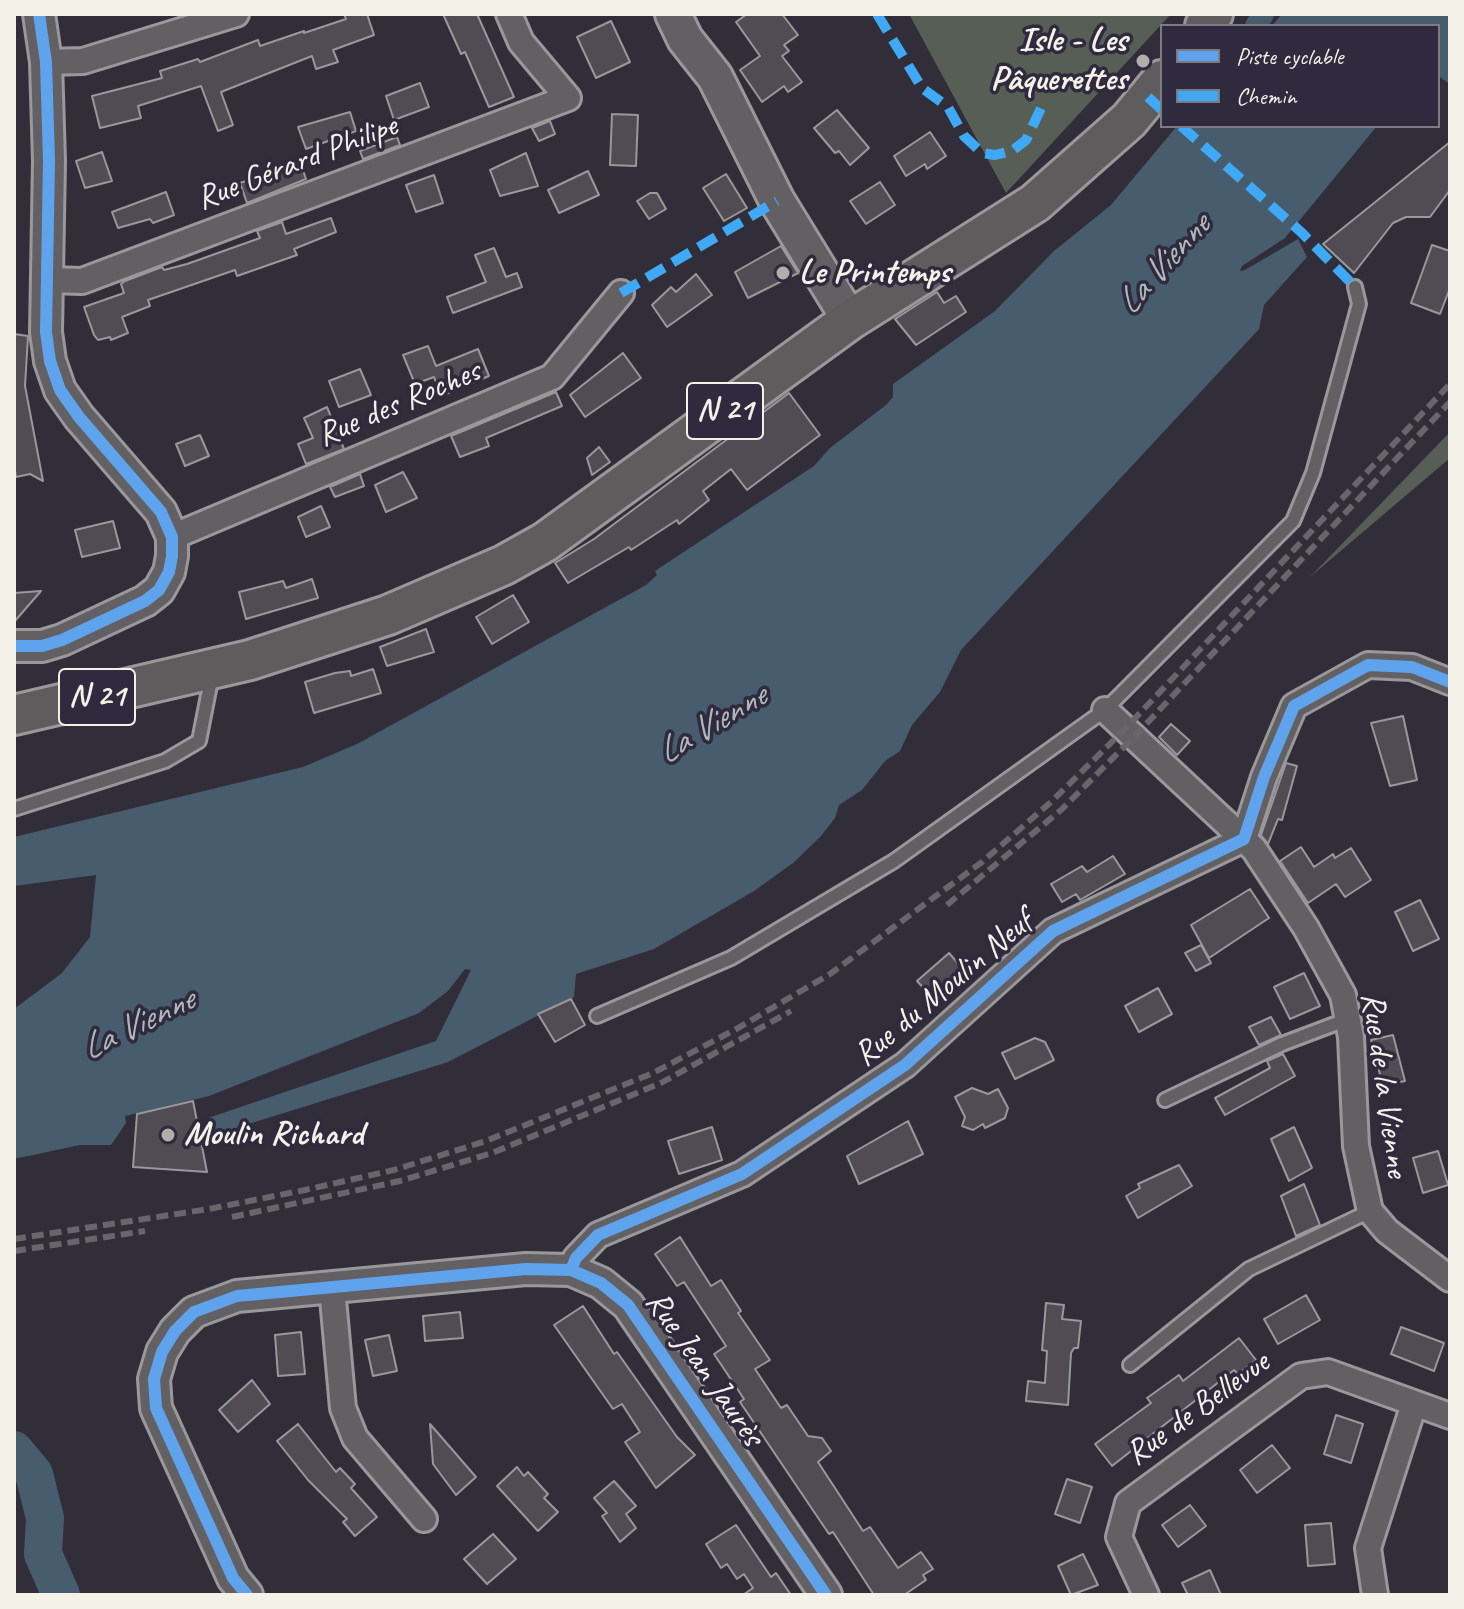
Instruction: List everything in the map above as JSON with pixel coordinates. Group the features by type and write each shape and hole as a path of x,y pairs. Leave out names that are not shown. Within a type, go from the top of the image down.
{"main road":[{"path":"673,14 685,39 715,77 777,201 850,320"},
{"name":"N 21","path":"14,715 214,669 388,615 504,565 545,542 850,320 1035,203 1129,120 1160,82"}],"street":[{"path":"14,646 42,646 62,640 145,601 159,590 169,572 172,537 146,491 79,417 60,390 46,332 49,280 46,62 39,14"},
{"path":"46,62 83,61 236,14"},
{"name":"Rue Gérard Philipe","path":"49,280 82,281 568,98 521,42 509,14"},
{"name":"Rue des Roches","path":"172,537 552,377 621,293"},
{"path":"1244,839 1264,777 1294,706 1368,665 1412,667 1450,682"},
{"name":"Rue de la Vienne","path":"1105,710 1254,849 1306,928 1343,995 1348,1019 1356,1146 1370,1211 1387,1231 1450,1279"},
{"name":"Rue du Moulin Neuf","path":"571,1270 576,1258 598,1235 742,1174 905,1065 1053,931 1244,839"},
{"name":"Rue Jean Jaurès","path":"247,1595 233,1578 156,1408 154,1379 162,1352 175,1331 194,1312 237,1296 526,1269 571,1270 601,1283 628,1305 826,1595"},
{"path":"332,1288 343,1408 355,1438 424,1519"},
{"name":"Rue de Bellevue","path":"1146,1595 1119,1537 1128,1503 1301,1376 1328,1372 1450,1416"},
{"path":"1375,1595 1368,1548 1414,1404"}],"lane":[{"path":"597,1016 731,958 894,861 1105,710 1293,521 1313,473 1359,304 1355,287"},
{"path":"14,809 165,761 199,741 214,669"},
{"path":"1165,1100 1282,1044 1348,1019"},
{"path":"1130,1365 1249,1269 1370,1211"}],"shaded area":[{"path":"909,14 1171,14 1160,24 1006,193"},
{"path":"1450,432 1450,458 1310,577"}],"water":[{"path":"1282,14 1450,14 1450,84 1440,77 1440,24 1274,24"},
{"name":"La Vienne","path":"1175,128 1375,128 1285,238 1242,266 1240,271 1298,239 1307,257 1264,305 1259,329 961,650 940,692 912,725 900,751 885,761 862,790 839,805 835,818 821,836 793,863 754,891 654,949 576,974 574,997 448,1062 213,1135 208,1118 436,1041 471,970 465,969 448,991 419,1013 209,1096 125,1116 126,1123 111,1145 80,1145 14,1159 14,1009 62,973 90,937 96,875 14,886 14,837 303,767 357,744 646,585 657,575 655,571 814,466 830,448 886,405 893,397 893,384 995,311 1054,251 1111,205"}],"building":[{"path":"344,14 367,14 374,35 333,50 338,62 316,69 312,56 221,92 233,125 218,131 201,86 138,106 141,118 100,128 92,96 162,78 160,71 198,59 200,62 258,40 260,46 304,33 346,19"},
{"path":"443,14 477,14 514,97 489,107 465,52 461,54"},
{"path":"747,14 782,14 798,35 784,45 789,51 782,56 802,82 788,92 784,86 762,102 740,70 760,56 736,22"},
{"path":"611,21 630,62 596,78 577,37"},
{"path":"420,83 429,107 394,120 386,96"},
{"path":"837,110 869,148 850,165 814,128"},
{"path":"350,112 356,131 306,149 298,127"},
{"path":"612,114 638,115 636,166 610,165"},
{"path":"550,121 555,134 539,141 532,128"},
{"path":"930,132 946,156 927,169 925,164 906,176 894,156"},
{"path":"397,137 400,145 363,159 360,151"},
{"path":"1450,142 1450,190 1430,217 1406,217 1393,223 1354,273 1323,244"},
{"path":"102,152 112,181 85,188 76,161"},
{"path":"526,153 538,186 500,196 490,170"},
{"path":"300,162 306,179 247,203 240,183"},
{"path":"588,171 599,195 559,213 548,190"},
{"path":"726,174 747,208 724,221 703,188"},
{"path":"434,175 443,203 416,212 406,185"},
{"path":"880,182 895,205 866,224 850,201"},
{"path":"166,192 174,215 153,223 150,219 118,228 112,212"},
{"path":"650,193 657,193 666,209 649,219 637,201"},
{"path":"331,218 336,232 294,249 297,255 237,276 235,270 148,300 150,306 122,317 128,333 111,340 110,337 98,340 94,335 84,307 124,293 121,284 125,281 162,267 164,270 187,264 260,238 257,231 282,222 286,234"},
{"path":"1432,245 1450,251 1450,288 1440,314 1411,303"},
{"path":"781,246 798,273 748,298 735,272"},
{"path":"494,248 506,277 517,273 522,287 453,313 447,297 486,282 475,255"},
{"path":"696,274 712,295 667,327 652,305 671,287 676,292"},
{"path":"937,292 944,303 956,296 966,312 916,345 895,319"},
{"path":"14,334 28,336 25,386 43,481 30,474 16,477"},
{"path":"428,346 436,366 478,349 489,376 441,396 434,377 415,384 403,355"},
{"path":"623,353 641,378 585,417 570,395"},
{"path":"360,369 371,395 339,407 329,381"},
{"path":"556,392 562,406 486,438 489,446 460,457 451,436"},
{"path":"789,393 820,435 747,490 731,469 703,491 709,500 679,524 677,520 631,550 629,547 568,583 555,563 594,539"},
{"path":"327,407 344,449 306,464 298,444 313,438 304,418"},
{"path":"200,435 209,456 185,466 176,444"},
{"path":"599,447 610,462 592,475 587,458"},
{"path":"403,472 417,498 386,512 375,485"},
{"path":"360,474 364,486 335,497 330,487"},
{"path":"321,506 330,527 306,537 298,517"},
{"path":"113,521 120,548 82,557 75,530"},
{"path":"312,579 318,598 246,619 239,592 283,581 286,588"},
{"path":"41,591 14,622 14,593"},
{"path":"513,595 529,622 492,644 476,617"},
{"path":"426,629 434,652 387,666 380,647"},
{"path":"373,669 381,693 314,713 305,682 335,673 350,671 351,676"},
{"path":"1403,716 1417,780 1390,786 1371,723"},
{"path":"1171,724 1190,741 1177,755 1159,737"},
{"path":"1286,763 1297,766 1282,820 1278,819 1268,844 1261,835"},
{"path":"1301,847 1314,867 1333,854 1335,858 1351,848 1371,880 1345,897 1336,884 1308,903 1280,861"},
{"path":"1113,856 1125,874 1080,900 1076,894 1062,902 1051,884 1082,866 1087,872"},
{"path":"1250,889 1269,918 1209,958 1191,925"},
{"path":"1420,900 1439,939 1413,951 1395,912"},
{"path":"1201,945 1211,963 1196,971 1185,953"},
{"path":"949,953 969,976 938,1004 917,981"},
{"path":"1304,973 1320,1006 1290,1019 1274,987"},
{"path":"1158,988 1172,1014 1139,1032 1125,1006"},
{"path":"571,999 585,1025 555,1042 538,1014"},
{"path":"1271,1017 1281,1035 1259,1045 1249,1027"},
{"path":"1393,1035 1405,1081 1383,1086 1371,1040"},
{"path":"1035,1038 1045,1042 1054,1060 1015,1079 1002,1053"},
{"path":"1283,1054 1295,1076 1225,1115 1215,1098 1270,1068 1267,1061"},
{"path":"972,1088 988,1094 998,1089 1008,1108 1005,1118 985,1128 983,1124 973,1130 962,1126 965,1117 955,1097"},
{"name":"Moulin Richard","path":"193,1101 207,1172 133,1167 137,1114"},
{"path":"908,1121 923,1154 859,1184 847,1156"},
{"path":"712,1127 722,1160 679,1174 668,1141"},
{"path":"1294,1127 1312,1168 1289,1181 1271,1139"},
{"path":"1438,1151 1448,1185 1423,1193 1413,1158"},
{"path":"1179,1165 1192,1186 1138,1218 1126,1196 1140,1188 1138,1184"},
{"path":"1304,1184 1320,1225 1296,1236 1281,1196"},
{"path":"680,1237 711,1286 721,1280 741,1311 738,1313 770,1360 755,1369 781,1408 787,1405 808,1436 822,1438 831,1451 818,1462 863,1531 870,1527 898,1568 921,1552 933,1569 923,1575 926,1580 904,1595 874,1595 740,1402 744,1399 714,1354 726,1346 684,1282 677,1286 655,1254"},
{"path":"1306,1295 1320,1320 1278,1344 1264,1319"},
{"path":"1046,1303 1064,1305 1062,1319 1081,1321 1078,1348 1071,1353 1068,1405 1026,1401 1028,1381 1045,1383 1047,1351 1042,1350"},
{"path":"583,1306 614,1354 617,1352 677,1437 695,1455 656,1488 625,1442 640,1432 622,1404 613,1409 554,1325"},
{"path":"460,1312 463,1338 425,1341 423,1316"},
{"path":"1401,1327 1444,1343 1434,1371 1391,1354"},
{"path":"301,1332 305,1374 278,1376 275,1335"},
{"path":"389,1335 397,1371 373,1376 365,1340"},
{"path":"1239,1338 1256,1360 1238,1374 1234,1370 1112,1466 1095,1444 1151,1403 1147,1398 1179,1375 1183,1381"},
{"path":"252,1380 270,1404 238,1432 219,1410"},
{"path":"1336,1415 1363,1424 1351,1463 1324,1454"},
{"path":"298,1424 336,1472 340,1468 355,1484 351,1488 377,1517 355,1536 343,1522 347,1519 308,1480 277,1441"},
{"path":"430,1424 476,1477 456,1495 433,1464"},
{"path":"1272,1445 1290,1468 1257,1493 1240,1470"},
{"path":"517,1467 524,1476 528,1472 548,1494 544,1498 558,1512 538,1531 497,1486"},
{"path":"1067,1479 1092,1487 1080,1523 1055,1514"},
{"path":"614,1481 636,1506 626,1514 636,1528 620,1542 602,1516 607,1513 594,1498"},
{"path":"1190,1505 1206,1526 1178,1547 1162,1525"},
{"path":"1331,1523 1335,1564 1308,1566 1305,1525"},
{"path":"736,1525 771,1577 776,1573 791,1595 743,1595 753,1588 744,1574 737,1579 727,1564 721,1568 706,1544"},
{"path":"493,1534 516,1559 487,1584 464,1559"},
{"path":"1083,1554 1098,1585 1071,1595 1058,1566"},
{"path":"1210,1570 1221,1595 1188,1595 1182,1583"}],"waterway":[{"path":"1257,24 1263,14"},
{"path":"14,1450 34,1474 45,1518 43,1554 61,1595"}],"railway":[{"path":"14,1239 209,1209 305,1190 394,1170 486,1141 653,1073 830,974 982,862 1051,802 1124,730 1450,384"},
{"path":"947,905 1061,810 1450,402"},
{"path":"232,1217 400,1181 492,1153 661,1083 791,1011"},
{"path":"14,1251 145,1231"}],"marked path":[{"path":"877,14 922,88 948,107 964,136 982,153 995,155 1012,151 1026,140 1044,102"},
{"path":"1148,97 1160,108"},
{"path":"1183,128 1301,232 1355,287"},
{"path":"621,293 777,201"}],"cycle path":[{"path":"14,646 42,646 62,640 145,601 159,590 169,572 172,556 172,537 161,512 79,417 60,390 50,361 46,332 49,161 46,62 39,14"},
{"path":"571,1270 576,1258 598,1235 742,1174 905,1065 1053,931 1244,839 1264,777 1294,706 1368,665 1412,667 1450,682"},
{"path":"247,1595 233,1578 156,1408 154,1379 162,1352 175,1331 194,1312 237,1296 526,1269 571,1270 601,1283 628,1305 826,1595"}],"place":[{"name":"Isle - Les Pâquerettes","path":"1143,61"},
{"name":"Le Printemps","path":"783,273"},
{"name":"Moulin Richard","path":"168,1135"}]}
